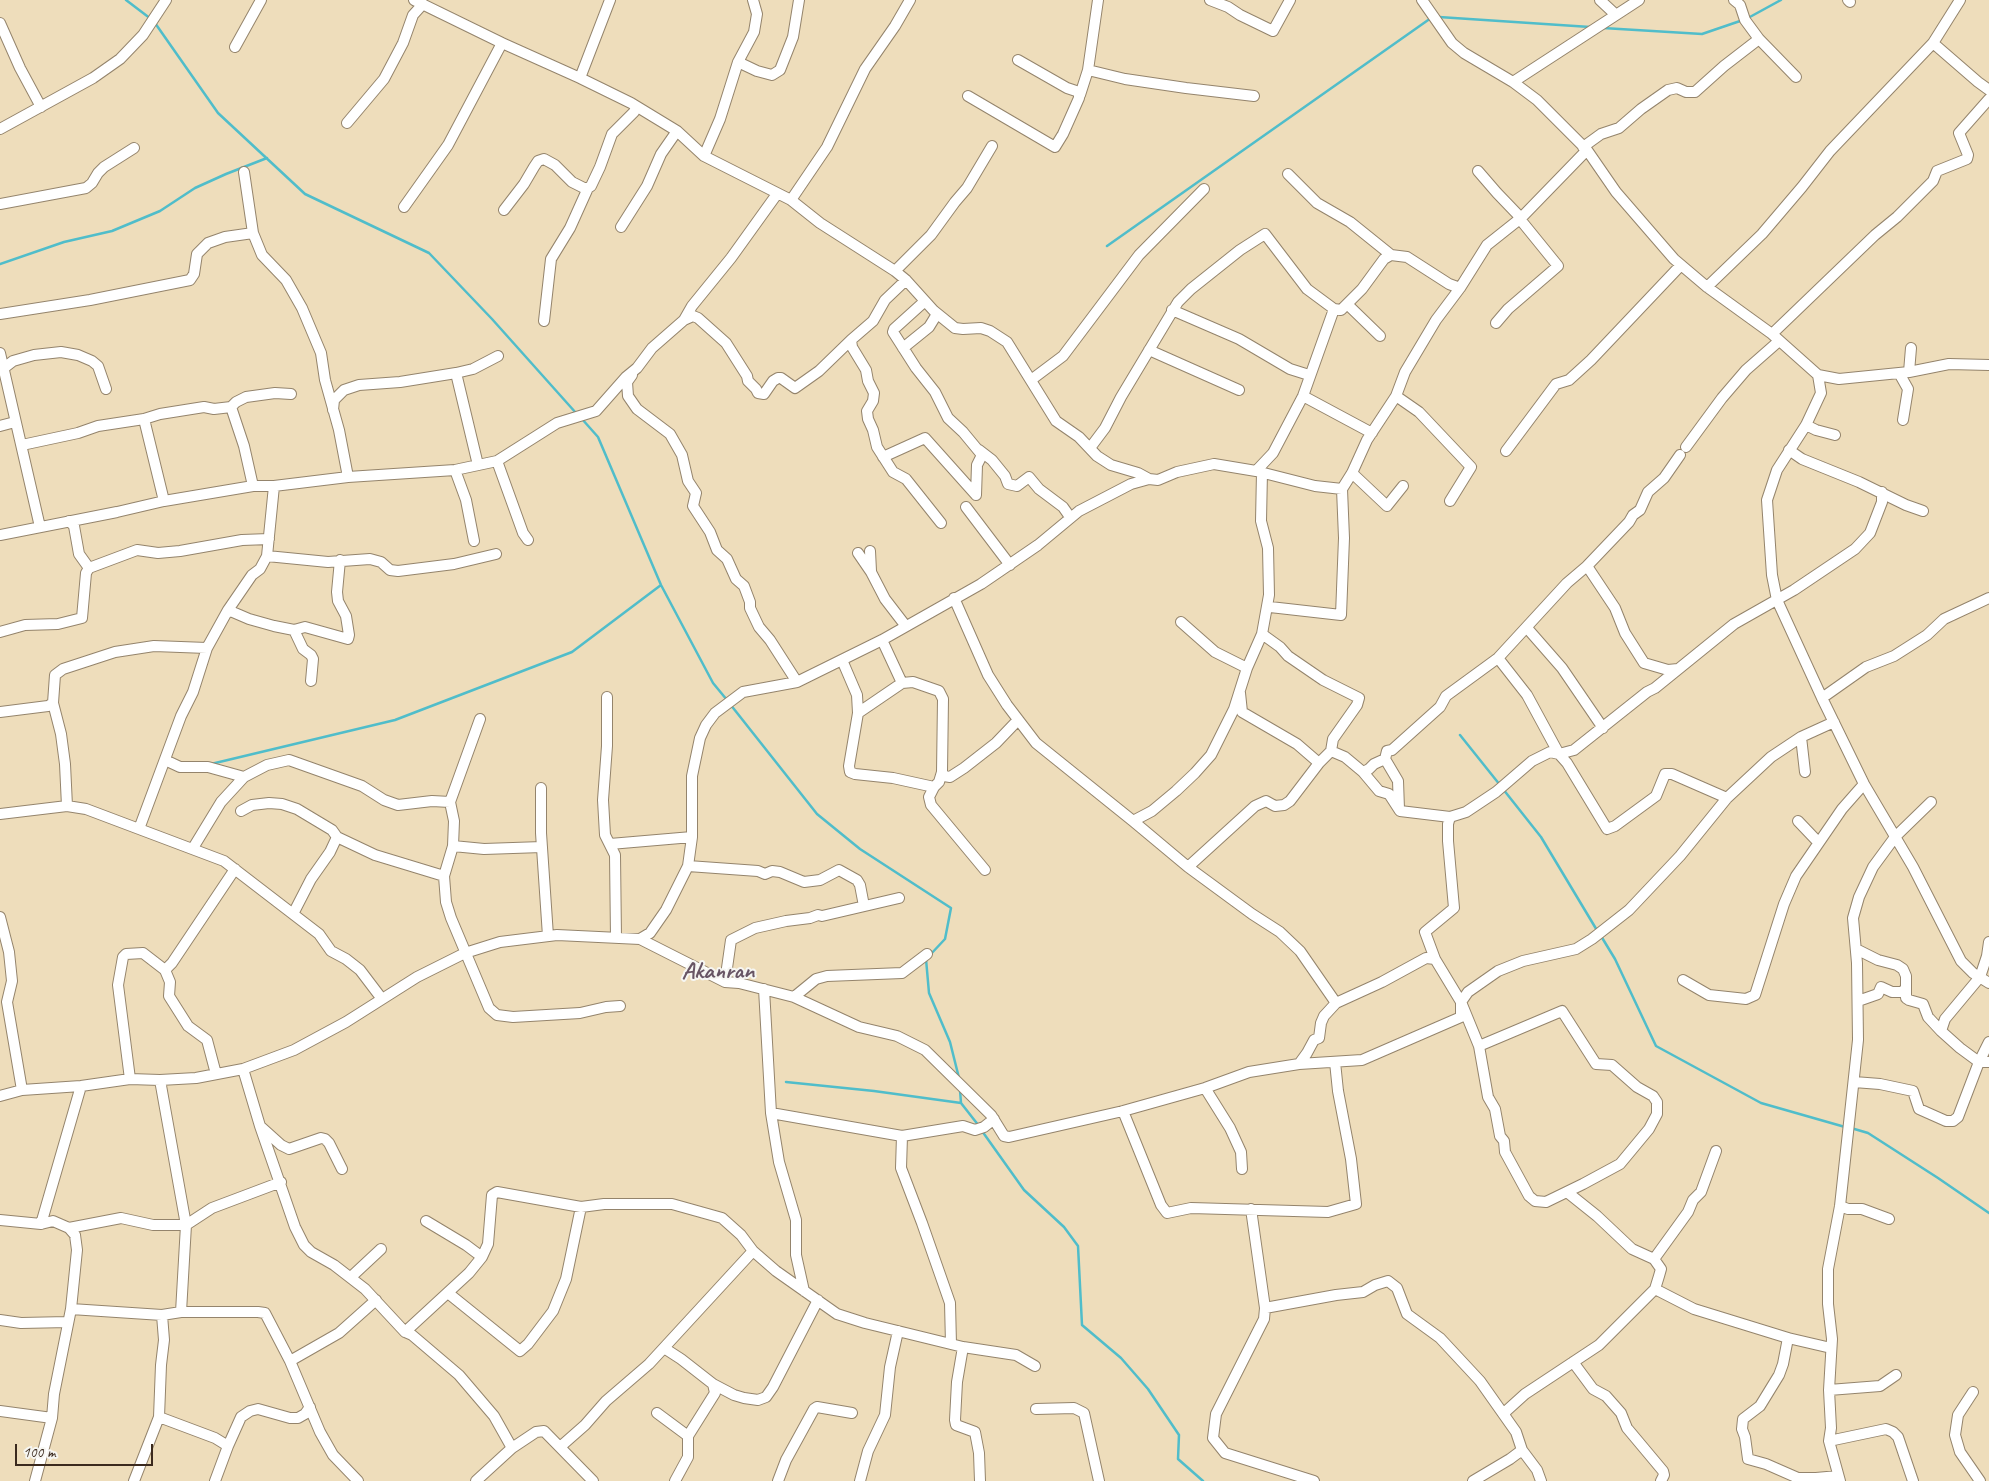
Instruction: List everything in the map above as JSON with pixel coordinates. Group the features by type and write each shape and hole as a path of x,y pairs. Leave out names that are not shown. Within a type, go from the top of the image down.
{"street":[{"path":"0,129 93,78 120,59 143,35 166,0"},
{"path":"234,47 260,0"},
{"path":"580,78 610,0"},
{"path":"704,156 720,120 738,62 754,32 757,14 753,0"},
{"path":"738,62 757,71 772,75 780,70 793,36 799,0"},
{"path":"791,200 827,147 865,69 896,26 910,0"},
{"path":"968,96 1055,147 1063,134 1080,95 1088,70 1098,0"},
{"path":"1210,0 1228,7 1273,31 1290,0"},
{"path":"1422,0 1452,42 1464,53 1513,82 1537,100 1585,149 1632,212 1681,265 1707,287 1776,338 1818,375 1839,379 1904,373 1949,364 1989,365"},
{"path":"1600,0 1616,15"},
{"path":"1513,82 1639,0"},
{"path":"1734,0 1740,5 1745,20 1759,38 1796,77"},
{"path":"1707,287 1762,234 1830,151 1933,43 1960,0"},
{"path":"347,123 384,79 403,43 412,15 419,2 502,43 580,78 636,107 677,131 704,156 791,200 820,223 906,280 937,314 955,328 980,328 990,331 1007,342 1056,420 1111,465 1138,473 1149,480"},
{"path":"0,22 20,68 41,107"},
{"path":"1270,607 1341,615 1344,538 1342,489 1372,433 1396,396 1405,372 1436,320 1460,288 1487,245 1520,218 1601,134 1619,128 1641,109 1668,90 1677,88 1686,92 1695,92 1759,38"},
{"path":"404,207 448,145 502,43"},
{"path":"1933,43 1989,90"},
{"path":"1018,60 1066,88 1076,90 1080,95"},
{"path":"1088,70 1125,79 1254,96"},
{"path":"1400,811 1398,781 1385,759 1387,751 1392,750 1440,707 1446,696 1498,658 1567,583 1587,566 1640,510 1648,492 1664,478 1722,398 1776,338 1875,235 1898,217 1933,181 1937,171 1967,159 1968,155 1959,133 1989,99"},
{"path":"544,321 551,259 570,228 588,188 591,186 612,134 634,112 636,107"},
{"path":"621,227 647,186 661,154 677,131"},
{"path":"895,272 931,235 967,188 992,146"},
{"path":"0,204 86,188 92,183 98,172 134,148"},
{"path":"504,210 524,184 538,161 544,159 555,165 572,182 588,188"},
{"path":"1478,171 1520,218 1558,266 1508,309 1496,323"},
{"path":"244,172 254,233 262,255 286,280 316,338 324,363 325,380 348,477"},
{"path":"1288,174 1316,203 1350,222 1391,255 1407,257 1449,284 1460,288"},
{"path":"1031,380 1063,356 1139,255 1204,189"},
{"path":"684,320 692,306 731,258 777,194"},
{"path":"0,314 83,302 190,280 194,274 197,254 208,243 225,237 254,233"},
{"path":"1090,448 1105,428 1172,310 1191,289 1240,250 1265,234 1307,289 1334,310 1341,310 1362,289 1384,259 1391,255"},
{"path":"1506,451 1556,384 1570,380 1681,265"},
{"path":"797,682 770,640 759,628 744,586 736,579 727,559 717,550 710,532 693,506 696,493 688,481 682,455 670,434 637,409 628,396 627,382 652,348 684,320 692,316 698,318 726,343 747,376 748,381 758,393 764,394 773,381 778,378 795,388 820,371 850,340 873,320 885,300 906,280"},
{"path":"883,457 925,438 976,495 977,465 982,455 963,432 948,418 935,392 893,332 925,301"},
{"path":"1347,304 1380,336"},
{"path":"1172,310 1239,339 1290,369 1309,375"},
{"path":"1133,821 1152,811 1195,773 1211,755 1234,709 1247,668 1262,634 1269,595 1268,548 1262,520 1259,471 1273,453 1303,396 1334,310"},
{"path":"903,348 929,327 937,314"},
{"path":"850,340 852,347 866,370 868,381 874,394 867,411 868,419 874,430 877,447 893,472 906,480 941,523"},
{"path":"1904,420 1908,389 1904,373 1911,348"},
{"path":"1149,350 1239,390"},
{"path":"4,368 13,361 34,355 61,352 78,355 98,366 106,389"},
{"path":"0,354 40,527"},
{"path":"333,411 334,400 344,390 359,386 456,373 473,369 498,356"},
{"path":"0,535 164,501 253,486 274,486 348,477 455,470 497,461 557,423 596,411 626,377 637,368"},
{"path":"456,373 478,465"},
{"path":"1818,375 1821,393"},
{"path":"1839,379 1821,393 1806,425 1777,470 1767,500 1772,575 1778,600 1822,698 1864,784 1913,867 1961,961 1985,980"},
{"path":"22,445 78,433 98,426 144,419 160,414 204,407 214,409 232,407 246,396 274,393 291,394"},
{"path":"1303,396 1372,433"},
{"path":"1396,396 1419,412 1471,467 1450,501"},
{"path":"232,407 244,446 253,486"},
{"path":"144,419 164,501"},
{"path":"0,426 15,422"},
{"path":"1806,425 1835,435"},
{"path":"974,446 992,460 1005,476 1008,484 1017,486 1029,476 1039,489 1063,507 1070,517"},
{"path":"1789,450 1802,459 1923,511"},
{"path":"497,461 523,533 528,540"},
{"path":"640,939 650,933 666,910 688,866 692,837 692,776 700,738 706,725 715,713 743,692 797,682 882,640 905,625 981,584 1038,545 1070,517 1131,484 1158,480 1177,472 1214,464 1259,471 1315,486 1342,489"},
{"path":"455,470 466,500 474,541"},
{"path":"1352,473 1387,506 1403,486"},
{"path":"139,829 181,716 193,692 207,648 228,610 252,574 260,569 267,556 274,486"},
{"path":"1400,811 1450,817 1466,812 1496,792 1532,762 1550,752 1558,754 1574,750 1734,624 1778,600 1855,549 1870,534 1882,502 1882,492"},
{"path":"966,507 1010,565"},
{"path":"69,520 74,526 79,554 89,568"},
{"path":"0,632 24,625 58,624 82,618 86,572 89,568 137,550 158,552 180,551 242,540 270,539"},
{"path":"870,551 871,572"},
{"path":"858,553 871,572 885,599 905,625"},
{"path":"267,556 328,562 370,559 381,562 390,570 398,571 445,565 496,554"},
{"path":"228,610 249,619 294,630 305,627 348,639 346,616 338,601 337,592 340,560"},
{"path":"1587,566 1615,608 1625,633 1644,663 1668,670 1678,669"},
{"path":"954,598 988,675 1036,743 1188,867 1280,932 1300,952 1336,1003"},
{"path":"1822,698 1866,667 1904,650 1927,636 1944,619 1989,598"},
{"path":"1181,622 1215,652 1247,668"},
{"path":"1527,628 1562,668 1603,728"},
{"path":"294,630 296,638 313,660 312,681"},
{"path":"1188,867 1255,806 1266,801 1275,806 1284,805 1290,801 1319,763 1331,751 1333,739 1360,698 1323,680 1288,656 1280,647 1262,634"},
{"path":"882,640 902,683"},
{"path":"67,806 61,734 53,703 55,675 63,669 115,652 154,646 207,648"},
{"path":"1498,658 1527,695 1558,754 1567,763 1607,829 1615,826 1656,796 1665,774 1672,774 1727,798"},
{"path":"842,660 857,696 858,713 849,766 850,772 893,778 934,787"},
{"path":"858,713 902,683 913,682 940,691 943,699 942,772 939,782 929,797 931,805 985,870"},
{"path":"1240,690 1242,712 1297,744 1319,763"},
{"path":"607,697 607,746 603,800 605,836 615,856 616,938"},
{"path":"0,712 48,706 53,703"},
{"path":"480,718 450,802 454,821 453,846 444,876 446,902 465,953 478,979 489,1008 497,1015 513,1017 574,1013 620,1006"},
{"path":"942,772 944,776 950,777 964,768 996,743 1018,720"},
{"path":"0,1096 22,1090 80,1086 130,1079 196,1078 243,1069 294,1050 346,1022 417,976 465,953 500,942 548,936 616,938 640,939 725,982 739,983 794,997 859,1027 897,1036 925,1050 994,1119 1004,1136 1009,1137 1124,1110 1205,1088 1248,1072 1299,1064 1362,1060 1461,1017 1461,1002 1468,992 1498,971 1523,960 1576,949 1592,940 1629,910 1680,856 1727,798 1771,757 1801,737 1834,722"},
{"path":"1801,737 1804,772"},
{"path":"1331,751 1345,757 1363,772 1379,791 1389,794 1400,811"},
{"path":"1363,772 1385,759"},
{"path":"165,760 180,767 208,767 244,777"},
{"path":"194,848 222,802 244,777 267,765 289,760 362,786 384,800 398,805 432,801 450,802"},
{"path":"1683,980 1708,995 1746,999 1754,995 1784,904 1796,876 1842,809 1864,784"},
{"path":"541,788 542,847 548,936"},
{"path":"1788,1338 1779,1375 1760,1406 1743,1419 1742,1429 1748,1459 1766,1464 1798,1478 1839,1479 1829,1441 1831,1428 1829,1390 1832,1323 1828,1304 1828,1269 1840,1206 1858,1040 1856,949 1853,918 1872,867 1895,837 1931,802"},
{"path":"242,811 252,805 282,804 297,809 332,830 337,837 375,855 444,876"},
{"path":"0,814 67,806 86,809 194,848 224,861 319,934 331,951 346,958 360,970 382,999"},
{"path":"1450,817 1448,841 1454,908 1425,932 1435,959 1461,1002 1479,1046 1488,1097 1495,1109 1500,1136 1504,1141 1505,1152 1529,1196 1534,1201 1546,1202 1572,1192 1620,1164 1649,1129 1657,1114 1657,1102 1653,1096 1637,1086 1612,1065 1596,1064 1562,1011 1479,1046"},
{"path":"1798,821 1818,842"},
{"path":"294,914 311,878 330,852 337,837"},
{"path":"610,844 692,837"},
{"path":"453,846 484,849 542,847"},
{"path":"688,866 765,874 772,871 780,872 804,882 820,880 840,870 857,880 860,885 864,906"},
{"path":"165,970 172,963 235,869"},
{"path":"725,982 731,940 761,926 818,915 822,916 899,898"},
{"path":"0,917 9,952 12,981 4,1013 22,1090"},
{"path":"1941,1031 1946,1019 1985,980 1989,942"},
{"path":"1856,949 1878,960 1897,965 1903,969 1906,976 1906,998 1923,1004 1928,1017 1941,1031 1984,1062"},
{"path":"130,1079 118,985 123,957 126,954 143,952 165,970 170,982 169,996 188,1026 207,1040 216,1074"},
{"path":"794,997 816,979 827,976 902,972 927,954"},
{"path":"1299,1064 1314,1040 1319,1038 1324,1016 1336,1003 1382,982 1426,958 1435,959"},
{"path":"1858,1001 1878,994 1881,987 1892,992 1901,992 1906,989"},
{"path":"764,989 771,1113 780,1162 796,1220 796,1255 804,1291"},
{"path":"1854,1082 1880,1084 1912,1091 1919,1109 1946,1121 1953,1121 1958,1116 1984,1062 1989,1042"},
{"path":"1124,1110 1161,1206 1167,1213 1191,1208 1322,1213 1356,1204 1351,1158 1338,1091 1335,1062"},
{"path":"243,1069 260,1126 295,1227 304,1245 311,1252 351,1277 376,1300 405,1332 412,1335 459,1375 494,1416 512,1448"},
{"path":"160,1080 186,1225 181,1312"},
{"path":"41,1224 80,1086"},
{"path":"1205,1088 1230,1128 1240,1152 1242,1169"},
{"path":"771,1113 902,1136 963,1126 975,1130 984,1127 994,1119"},
{"path":"260,1126 281,1145 289,1149 321,1138 325,1139 329,1142 342,1169"},
{"path":"902,1136 901,1168 950,1302 951,1344"},
{"path":"271,1155 281,1145"},
{"path":"1654,1259 1688,1212 1693,1200 1701,1192 1716,1151"},
{"path":"69,1228 121,1218 153,1225 186,1225 212,1208 280,1182"},
{"path":"405,1332 448,1294 482,1257 488,1244 492,1195 496,1192 581,1207 604,1204 672,1204 692,1208 722,1218 741,1235 753,1252 776,1271 837,1314 963,1347 1016,1355 1035,1366"},
{"path":"1504,1413 1525,1394 1599,1345 1655,1288 1661,1269 1654,1259 1632,1249 1572,1192"},
{"path":"1840,1206 1848,1209 1862,1209 1889,1219"},
{"path":"448,1294 520,1351 528,1344 553,1311 566,1278 581,1207"},
{"path":"1251,1209 1265,1308 1264,1319 1216,1414 1213,1438 1225,1452 1291,1478 1314,1481"},
{"path":"0,1220 41,1224 53,1221 69,1228 75,1235 77,1250 71,1309 54,1394 52,1418 35,1481"},
{"path":"426,1221 482,1257"},
{"path":"351,1277 381,1249"},
{"path":"560,1447 585,1425 606,1400 649,1364 753,1252"},
{"path":"1265,1308 1336,1294 1363,1292 1375,1285 1388,1281 1397,1288 1407,1314 1440,1338 1480,1381 1516,1432 1522,1450 1537,1470 1541,1481"},
{"path":"1655,1288 1694,1309 1788,1338 1831,1348"},
{"path":"290,1361 339,1333 376,1300"},
{"path":"664,1348 713,1384 734,1396 758,1400 766,1397 773,1387 818,1300"},
{"path":"71,1309 162,1315 181,1312 265,1313 290,1361 320,1432 333,1455 358,1481"},
{"path":"134,1481 159,1417 164,1340 162,1315"},
{"path":"0,1320 21,1323 68,1322"},
{"path":"860,1481 868,1451 885,1415 890,1367 898,1331"},
{"path":"963,1347 957,1382 955,1420 956,1425 975,1432 979,1453 980,1481"},
{"path":"1573,1362 1593,1389 1606,1396 1621,1413 1627,1428 1663,1471 1664,1475 1661,1481"},
{"path":"1829,1390 1880,1386 1896,1375"},
{"path":"675,1481 688,1457 688,1436 715,1393 713,1384"},
{"path":"1972,1392 1958,1415 1955,1435 1960,1452 1980,1481"},
{"path":"215,1481 241,1417 250,1411 258,1409 290,1418 298,1418 305,1414 310,1407"},
{"path":"778,1481 790,1452 816,1407 852,1413"},
{"path":"1036,1409 1074,1408 1084,1413 1099,1481"},
{"path":"0,1411 52,1418"},
{"path":"657,1413 688,1436"},
{"path":"159,1417 215,1438 228,1446"},
{"path":"1829,1441 1886,1429 1893,1432 1898,1438 1913,1481"},
{"path":"481,1479 512,1448 536,1432 544,1430 593,1481"},
{"path":"1473,1481 1522,1450"}],"waterway":[{"path":"126,0 151,19"},
{"path":"1748,18 1781,0"},
{"path":"1439,17 1590,27"},
{"path":"1107,246 1431,18"},
{"path":"1603,28 1702,34 1743,20"},
{"path":"155,23 218,113 305,194 429,253 492,319 576,413"},
{"path":"0,264 64,242 112,231 160,211 195,188 267,158"},
{"path":"582,419 598,437 661,585 713,683 727,700"},
{"path":"211,764 395,720 572,652 661,585"},
{"path":"730,704 817,814 860,849 951,908 945,939 930,955"},
{"path":"1460,735 1500,785"},
{"path":"1503,789 1541,837 1598,932"},
{"path":"1601,936 1615,959 1656,1046 1761,1103 1845,1127"},
{"path":"926,959 929,993 950,1042 959,1078"},
{"path":"786,1082 874,1091 961,1103"},
{"path":"960,1090 961,1103 979,1126"},
{"path":"1851,1128 1868,1133 1989,1213"},
{"path":"982,1131 1024,1190 1064,1227 1078,1246 1082,1325 1121,1358 1148,1389 1179,1435 1178,1459 1203,1481"}],"district":[{"name":"Akanran","path":"718,972"}]}
